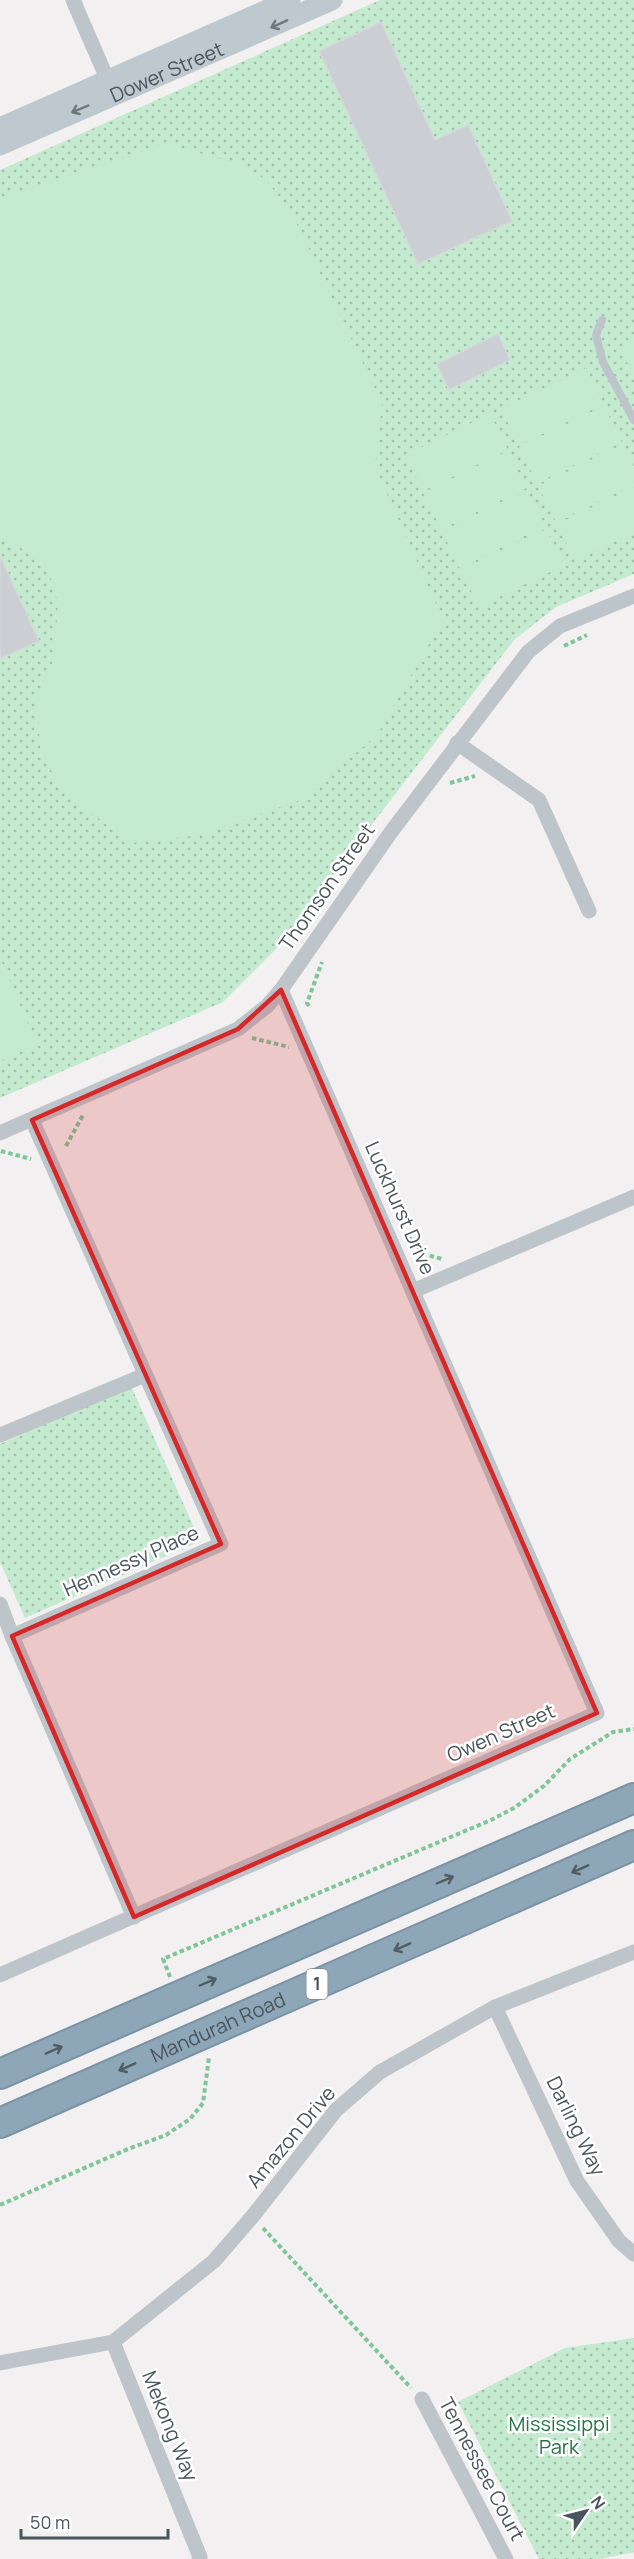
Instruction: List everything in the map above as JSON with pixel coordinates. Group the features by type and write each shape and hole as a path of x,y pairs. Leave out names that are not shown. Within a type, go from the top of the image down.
{"highway":[{"name":"1","path":"0,2074 634,1798"},
{"name":"Mandurah Road","path":"0,2123 634,1845"}],"street":[{"path":"72,0 111,88"},
{"name":"Dower Street","path":"0,145 290,0"},
{"name":"Dower Street","path":"0,128 111,88 332,0"},
{"name":"Thomson Street","path":"0,1133 238,1029 267,1006 281,990 391,832 528,652 560,626 634,596"},
{"path":"458,743 539,800 590,911"},
{"name":"Luckhurst Drive","path":"281,990 414,1291 634,1197"},
{"name":"Hennessy Place","path":"12,1636 221,1544 32,1120"},
{"name":"Owen Street","path":"0,1975 597,1713 414,1291"},
{"path":"0,1435 145,1375"},
{"path":"0,1604 134,1917"},
{"name":"Amazon Drive","path":"0,2363 113,2342 214,2261 252,2217 336,2110 380,2072 495,2007 634,1952"},
{"name":"Darling Way","path":"495,2007 578,2181 619,2241 634,2254"},
{"name":"Mekong Way","path":"113,2342 199,2559"},
{"name":"Tennessee Court","path":"422,2399 506,2559"}],"lane":[{"path":"602,320 596,335 603,362 634,420"}],"path":[{"path":"554,651 594,632"},
{"path":"441,786 478,776"},
{"path":"311,1011 307,1003 326,951"},
{"path":"0,1151 35,1160"},
{"path":"404,1231 424,1254 442,1260 451,1257"},
{"path":"252,2217 422,2399"}],"highlighted area":[{"path":"281,990 597,1713 134,1917 12,1636 221,1544 32,1120 238,1029"}],"green space":[{"path":"380,0 634,0 634,574 556,607 514,640 275,950 223,1002 0,1098 0,170"},
{"path":"165,144 244,165 267,181 292,214 382,403 375,467 443,620 377,735 301,800 200,835 131,843 66,794 41,755 36,697 54,659 58,603 46,564 0,535 0,198"},
{"path":"634,340 634,377 620,347"},
{"path":"586,368 604,404 519,445 501,409"},
{"path":"604,406 622,442 537,483 519,447"},
{"path":"490,414 508,450 423,491 405,455"},
{"path":"623,444 634,467 634,484 556,522 538,486"},
{"path":"508,451 526,488 441,529 423,493"},
{"path":"634,487 634,532 575,561 557,524"},
{"path":"527,490 545,526 459,568 442,531"},
{"path":"546,529 564,565 479,607 461,570"},
{"path":"2,962 37,1045 0,1061 0,963"},
{"path":"131,1386 200,1541 25,1618 0,1562 0,1444"},
{"name":"Mississippi Park","path":"634,2338 634,2552 600,2559 539,2559 458,2402 565,2348"}],"building":[{"path":"381,22 435,140 468,125 512,221 418,264 319,51"},
{"path":"498,334 510,360 449,390 437,364"},
{"path":"0,556 39,641 0,659"}]}
